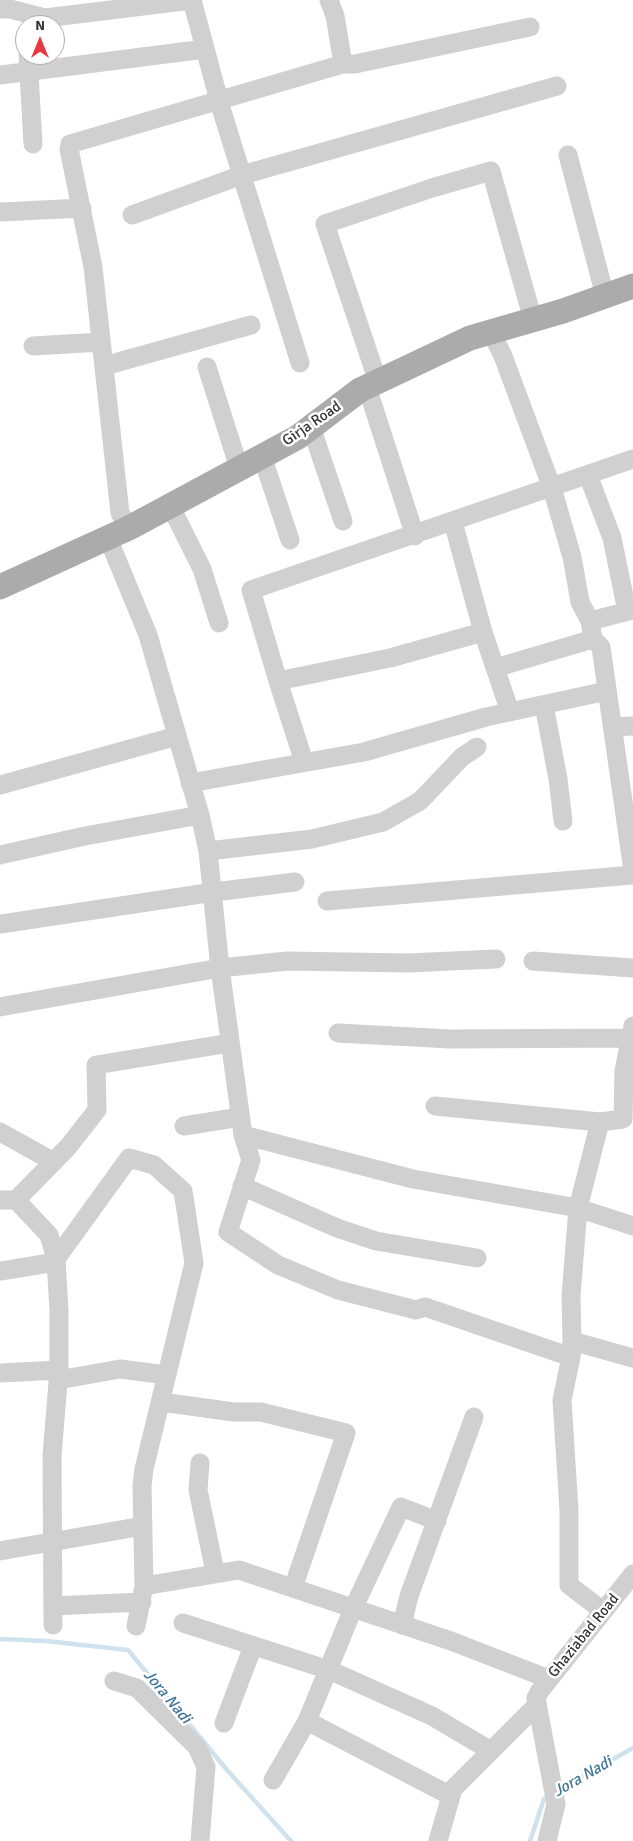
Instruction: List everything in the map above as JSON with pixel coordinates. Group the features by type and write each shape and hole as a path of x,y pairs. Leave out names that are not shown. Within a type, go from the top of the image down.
{"main road":[{"name":"Girja Road","path":"0,587 118,533 298,437 373,384 470,338 624,293"}],"street":[{"path":"0,10 27,13 45,18 192,0 219,99 300,363"},
{"path":"329,0 335,16 343,64"},
{"path":"530,27 355,64 343,64 70,144 69,149 93,268 120,513 118,533 200,815 208,851 230,1043 242,1126 251,1160 228,1232 278,1265 338,1290 416,1310 425,1307 572,1349 633,1358"},
{"path":"65,60 205,49"},
{"path":"0,75 23,65"},
{"path":"28,65 33,144"},
{"path":"132,215 242,175 557,86"},
{"path":"568,155 624,293"},
{"path":"414,536 373,384 325,224 432,188 491,171 533,320"},
{"path":"1,212 82,208"},
{"path":"104,366 251,325"},
{"path":"491,332 503,356 552,488 572,557 580,602 601,647 633,871"},
{"path":"33,346 101,342"},
{"path":"207,367 239,468"},
{"path":"311,427 343,521"},
{"path":"262,456 290,540"},
{"path":"304,762 251,590 414,536 633,459"},
{"path":"496,668 592,630 630,610 612,538 588,475"},
{"path":"170,505 202,569 219,623"},
{"path":"453,522 484,632 510,712"},
{"path":"278,681 390,658 484,632"},
{"path":"190,782 364,752 510,712 607,691"},
{"path":"544,704 558,779 563,821"},
{"path":"613,727 633,726"},
{"path":"0,785 177,736"},
{"path":"208,851 312,839 383,822 420,801 462,757 477,747"},
{"path":"0,855 85,836 200,815"},
{"path":"326,901 633,875"},
{"path":"0,924 214,892 296,882"},
{"path":"0,1007 220,968 287,961 408,963 496,959"},
{"path":"532,961 633,968"},
{"path":"338,1033 450,1039 631,1032 624,1071 623,1119 600,1122 435,1106"},
{"path":"230,1043 96,1065 97,1110 54,1162 8,1200 49,1235 56,1261 59,1311 59,1375 52,1456 53,1615 143,1594 215,1572 239,1570 451,1641 549,1679"},
{"path":"600,1122 578,1208 571,1296 572,1349 562,1400 570,1511 569,1585 603,1611"},
{"path":"184,1126 242,1126 413,1179 578,1208 633,1226"},
{"path":"0,1132 54,1162"},
{"path":"0,1271 56,1261 129,1158 154,1165 183,1191 194,1263 144,1469 143,1594 136,1626"},
{"path":"242,1186 337,1228 376,1241 477,1258"},
{"path":"0,1373 59,1375 120,1369 167,1375"},
{"path":"161,1402 234,1412 261,1412 346,1433 293,1588"},
{"path":"402,1625 409,1596 474,1417"},
{"path":"200,1463 198,1490 215,1572"},
{"path":"273,1780 307,1721 354,1609 401,1507 437,1522"},
{"path":"0,1551 143,1526"},
{"name":"Ghaziabad Road","path":"451,1796 453,1790 536,1702 549,1679 633,1574"},
{"path":"182,1624 329,1670 432,1716 491,1751"},
{"path":"224,1723 253,1646"},
{"path":"114,1681 137,1688 197,1747 206,1767 200,1841"},
{"path":"536,1702 556,1804 547,1841"},
{"path":"307,1721 451,1796 438,1841"}],"waterway":[{"name":"Jora Nadi","path":"0,1639 46,1641 128,1650 227,1770 291,1841"},
{"name":"Jora Nadi","path":"559,1790 633,1748"},
{"name":"Jora Nadi","path":"530,1841 544,1799 550,1796"}]}
